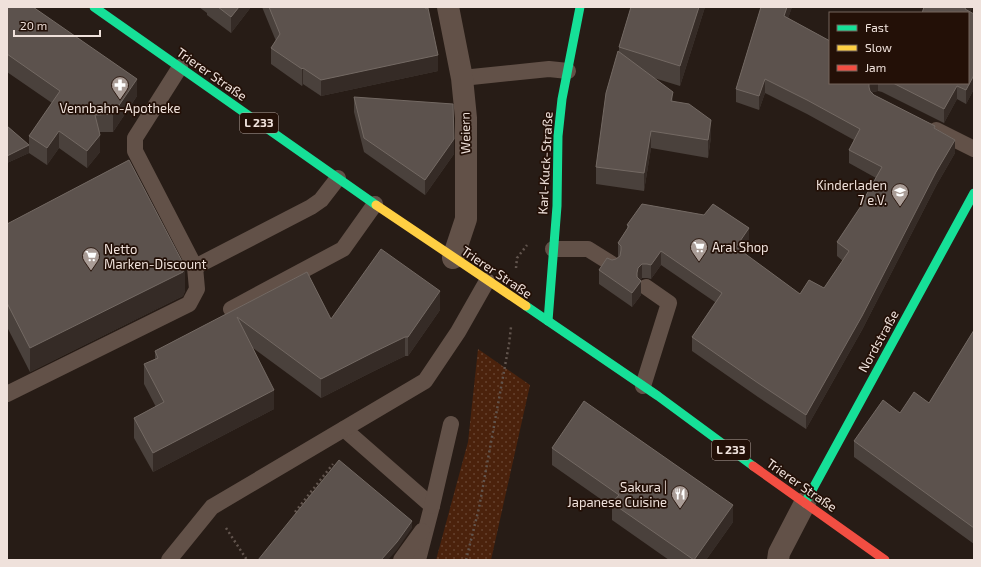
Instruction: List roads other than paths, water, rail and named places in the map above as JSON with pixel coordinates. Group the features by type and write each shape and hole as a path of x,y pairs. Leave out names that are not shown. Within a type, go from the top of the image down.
{"main road":[{"name":"Trierer Straße","path":"94,7 453,258 643,386 885,560"},
{"name":"Karl-Kuck-Straße","path":"548,321 557,206 558,136 562,99 580,7"},
{"name":"Nordstraße","path":"805,503 974,193"}],"street":[{"name":"Weiern","path":"448,7 462,78 466,118 466,219 453,258"},
{"path":"778,560 779,553 805,503"}],"lane":[{"path":"7,394 189,304 197,288 195,267 135,151 135,138 180,67"},
{"path":"462,78 541,70 568,71"},
{"path":"926,125 974,150"},
{"path":"195,267 311,207 321,200 338,178"},
{"path":"231,309 343,249 375,204"},
{"path":"553,249 588,249 612,264"},
{"path":"169,560 212,507 425,381 458,332 487,281"},
{"path":"643,386 669,302 646,287"},
{"path":"418,560 451,424"},
{"path":"344,429 430,514"},
{"path":"401,560 430,514"}],"place":[{"name":"Vennbahn-Apotheke","path":"120,100"},
{"name":"Kinderladen 7 e.V.","path":"900,207"},
{"name":"Aral Shop","path":"699,262"},
{"name":"Netto Marken-Discount","path":"91,271"},
{"name":"Sakura | Japanese Cuisine","path":"680,509"}]}
